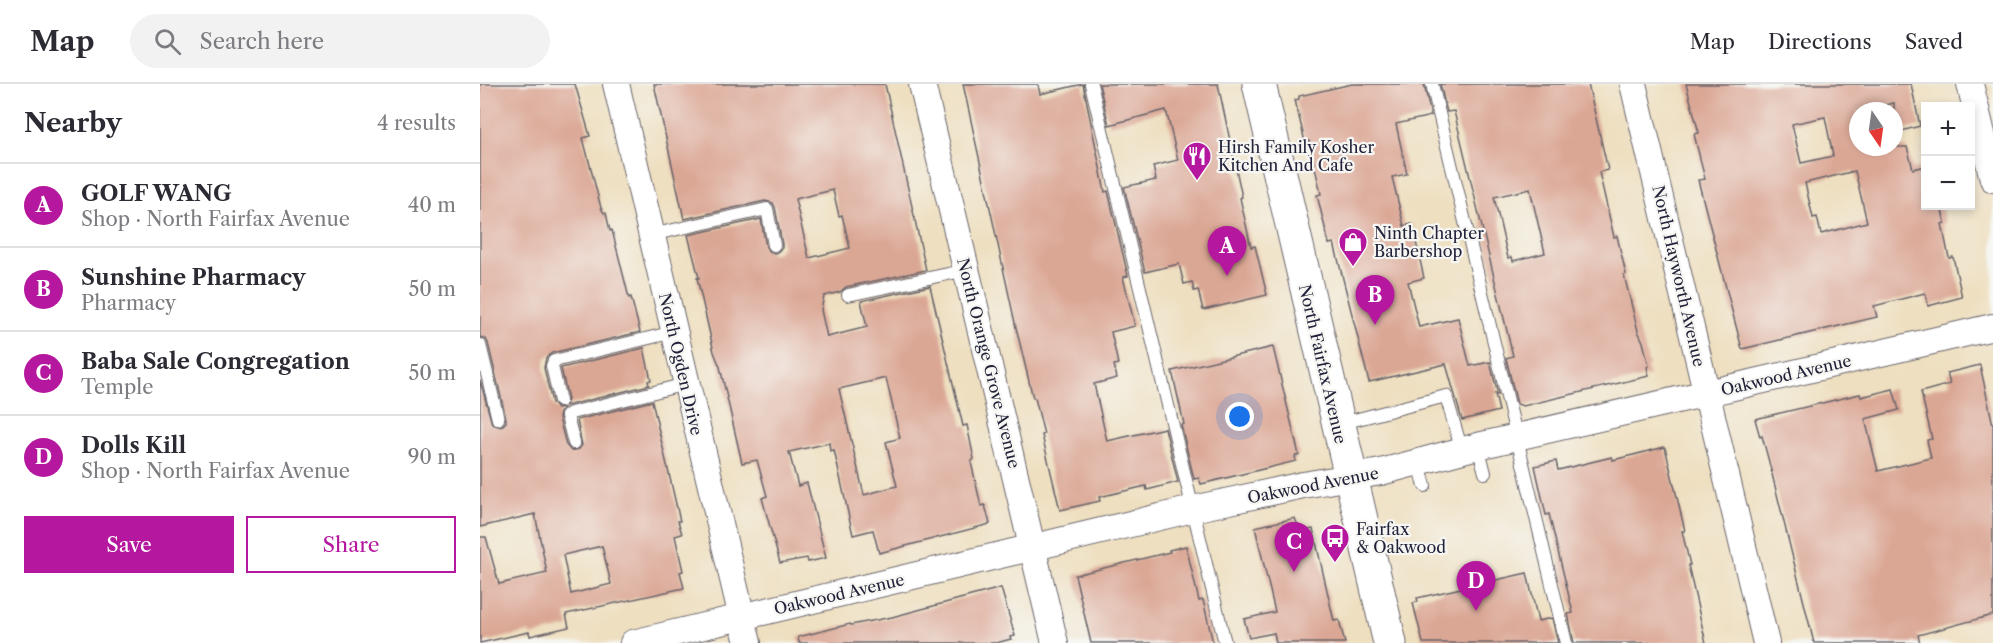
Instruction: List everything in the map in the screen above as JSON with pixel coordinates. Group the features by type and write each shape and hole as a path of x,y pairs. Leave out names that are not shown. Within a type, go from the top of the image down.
{"main road":[{"name":"North Fairfax Avenue","path":"1259,84 1390,643"}],"street":[{"name":"North Ogden Drive","path":"616,84 748,643"},
{"name":"North Orange Grove Avenue","path":"922,84 1055,643"},
{"name":"North Hayworth Avenue","path":"1633,84 1766,643"},
{"path":"1970,84 1993,179"},
{"name":"Oakwood Avenue","path":"633,643 1193,509 1350,477 1422,475 1470,448 1993,327"}],"lane":[{"path":"1091,84 1225,643"},
{"path":"1432,84 1566,643"},
{"path":"651,235 767,209 774,245"},
{"path":"848,295 967,270"},
{"path":"560,401 552,366 554,361 674,332"},
{"path":"480,345 484,379 498,419"},
{"path":"574,443 567,416 571,413 686,384"},
{"path":"1337,424 1446,396 1470,448 1485,473"}],"building":[{"path":"480,84 575,84 590,136 583,138 601,208 606,213 610,231 612,230 640,332 552,353 546,358 544,368 552,403 557,409 564,408 559,418 566,445 571,451 579,449 582,445 577,420 652,401 680,521 678,521 682,534 675,536 683,571 680,572 684,588 566,614 569,627 530,636 529,632 480,643 480,537 486,537 499,584 547,573 535,514 480,527 480,380 492,424 501,427 506,422 506,418 488,343 486,339 480,337","holes":["602,546 611,584 571,594 563,555"]},
{"path":"654,84 885,84 926,270 846,287 840,292 824,296 821,310 827,337 867,327 861,301 930,286 963,426 967,425 974,459 971,462 981,506 985,505 990,524 879,553 873,530 853,535 834,450 830,451 829,443 789,452 798,486 807,483 826,558 808,562 807,558 780,563 762,498 767,496 757,460 742,463 688,235 761,219 766,247 771,253 776,253 782,248 782,244 775,207 773,203 765,201 684,219","holes":["833,190 850,248 809,258 795,199","886,378 900,438 886,442 897,486 864,495 839,389"]},
{"path":"963,84 1038,84 1040,94 1083,84 1105,192 1108,191 1128,276 1123,277 1135,326 1111,332 1118,364 1114,365 1117,378 1094,384 1107,441 1165,428 1178,482 1147,490 1146,486 1099,497 1100,501 1060,510 1042,435 1044,434 1015,323"},
{"path":"1099,84 1218,84 1251,247 1255,246 1267,295 1203,310 1198,290 1194,291 1192,282 1184,284 1179,264 1145,272 1124,187 1156,180 1153,166 1178,160 1166,110 1109,125"},
{"path":"1352,84 1424,84 1431,116 1396,124 1407,174 1392,177 1404,226 1412,224 1424,278 1408,282 1419,327 1458,318 1470,366 1490,362 1498,395 1495,394 1499,411 1462,420 1446,364 1369,382 1334,243 1329,244 1317,195 1321,194 1309,141 1305,142 1295,100 1299,99 1299,96"},
{"path":"1440,84 1588,84 1608,170 1599,172 1614,237 1617,236 1638,331 1649,366 1647,367 1649,376 1523,406 1517,404 1506,358 1513,356 1454,111 1447,112","holes":["1530,189 1545,253 1513,261 1512,257 1508,258 1494,197"]},
{"path":"1686,84 1911,84 1920,126 1903,131 1903,102 1849,102 1849,156 1903,156 1903,147 1907,147 1913,169 1921,167 1921,210 1942,210 1945,223 1942,224 1949,258 1953,257 1962,297 1928,306 1925,293 1874,306 1877,317 1742,349 1698,180 1705,179 1694,134 1699,133","holes":["1825,117 1833,156 1801,163 1792,124","1855,171 1867,222 1821,234 1817,217 1813,218 1805,183"]},
{"path":"1273,347 1299,455 1295,456 1296,461 1201,484 1199,478 1194,479 1181,425 1184,424 1172,371"},
{"path":"644,348 651,380 648,381 649,385 566,406 568,399 561,368"},
{"path":"1980,365 1993,425 1993,615 1918,635 1920,643 1814,643 1768,458 1755,419 1860,394 1861,397 1893,389 1899,410 1865,419 1878,471 1931,458 1927,440 1932,439 1921,392 1950,384 1947,373"},
{"path":"1665,447 1685,531 1682,531 1690,565 1688,565 1706,643 1574,643 1568,614 1573,613 1535,466 1556,461 1558,470"},
{"path":"1295,518 1300,531 1313,529 1334,621 1339,620 1345,643 1276,643 1274,633 1249,638 1244,619 1275,612 1255,527"},
{"path":"1186,546 1199,601 1203,600 1213,643 1091,643 1075,575"},
{"path":"1527,573 1538,621 1552,618 1558,643 1423,643 1413,603 1418,602 1417,598"},
{"path":"1001,588 1015,636 1010,637 1011,639 996,643 799,643 798,637 850,624 892,617"}],"place":[{"name":"Hirsh Family Kosher Kitchen And Cafe","path":"1197,182"},
{"name":"Ninth Chapter Barbershop","path":"1353,268"},
{"name":"GOLF WANG","path":"1227,276"},
{"name":"Sunshine Pharmacy","path":"1375,325"},
{"name":"Fairfax & Oakwood","path":"1335,564"},
{"name":"Baba Sale Congregation","path":"1294,572"},
{"name":"Dolls Kill","path":"1476,611"}]}
